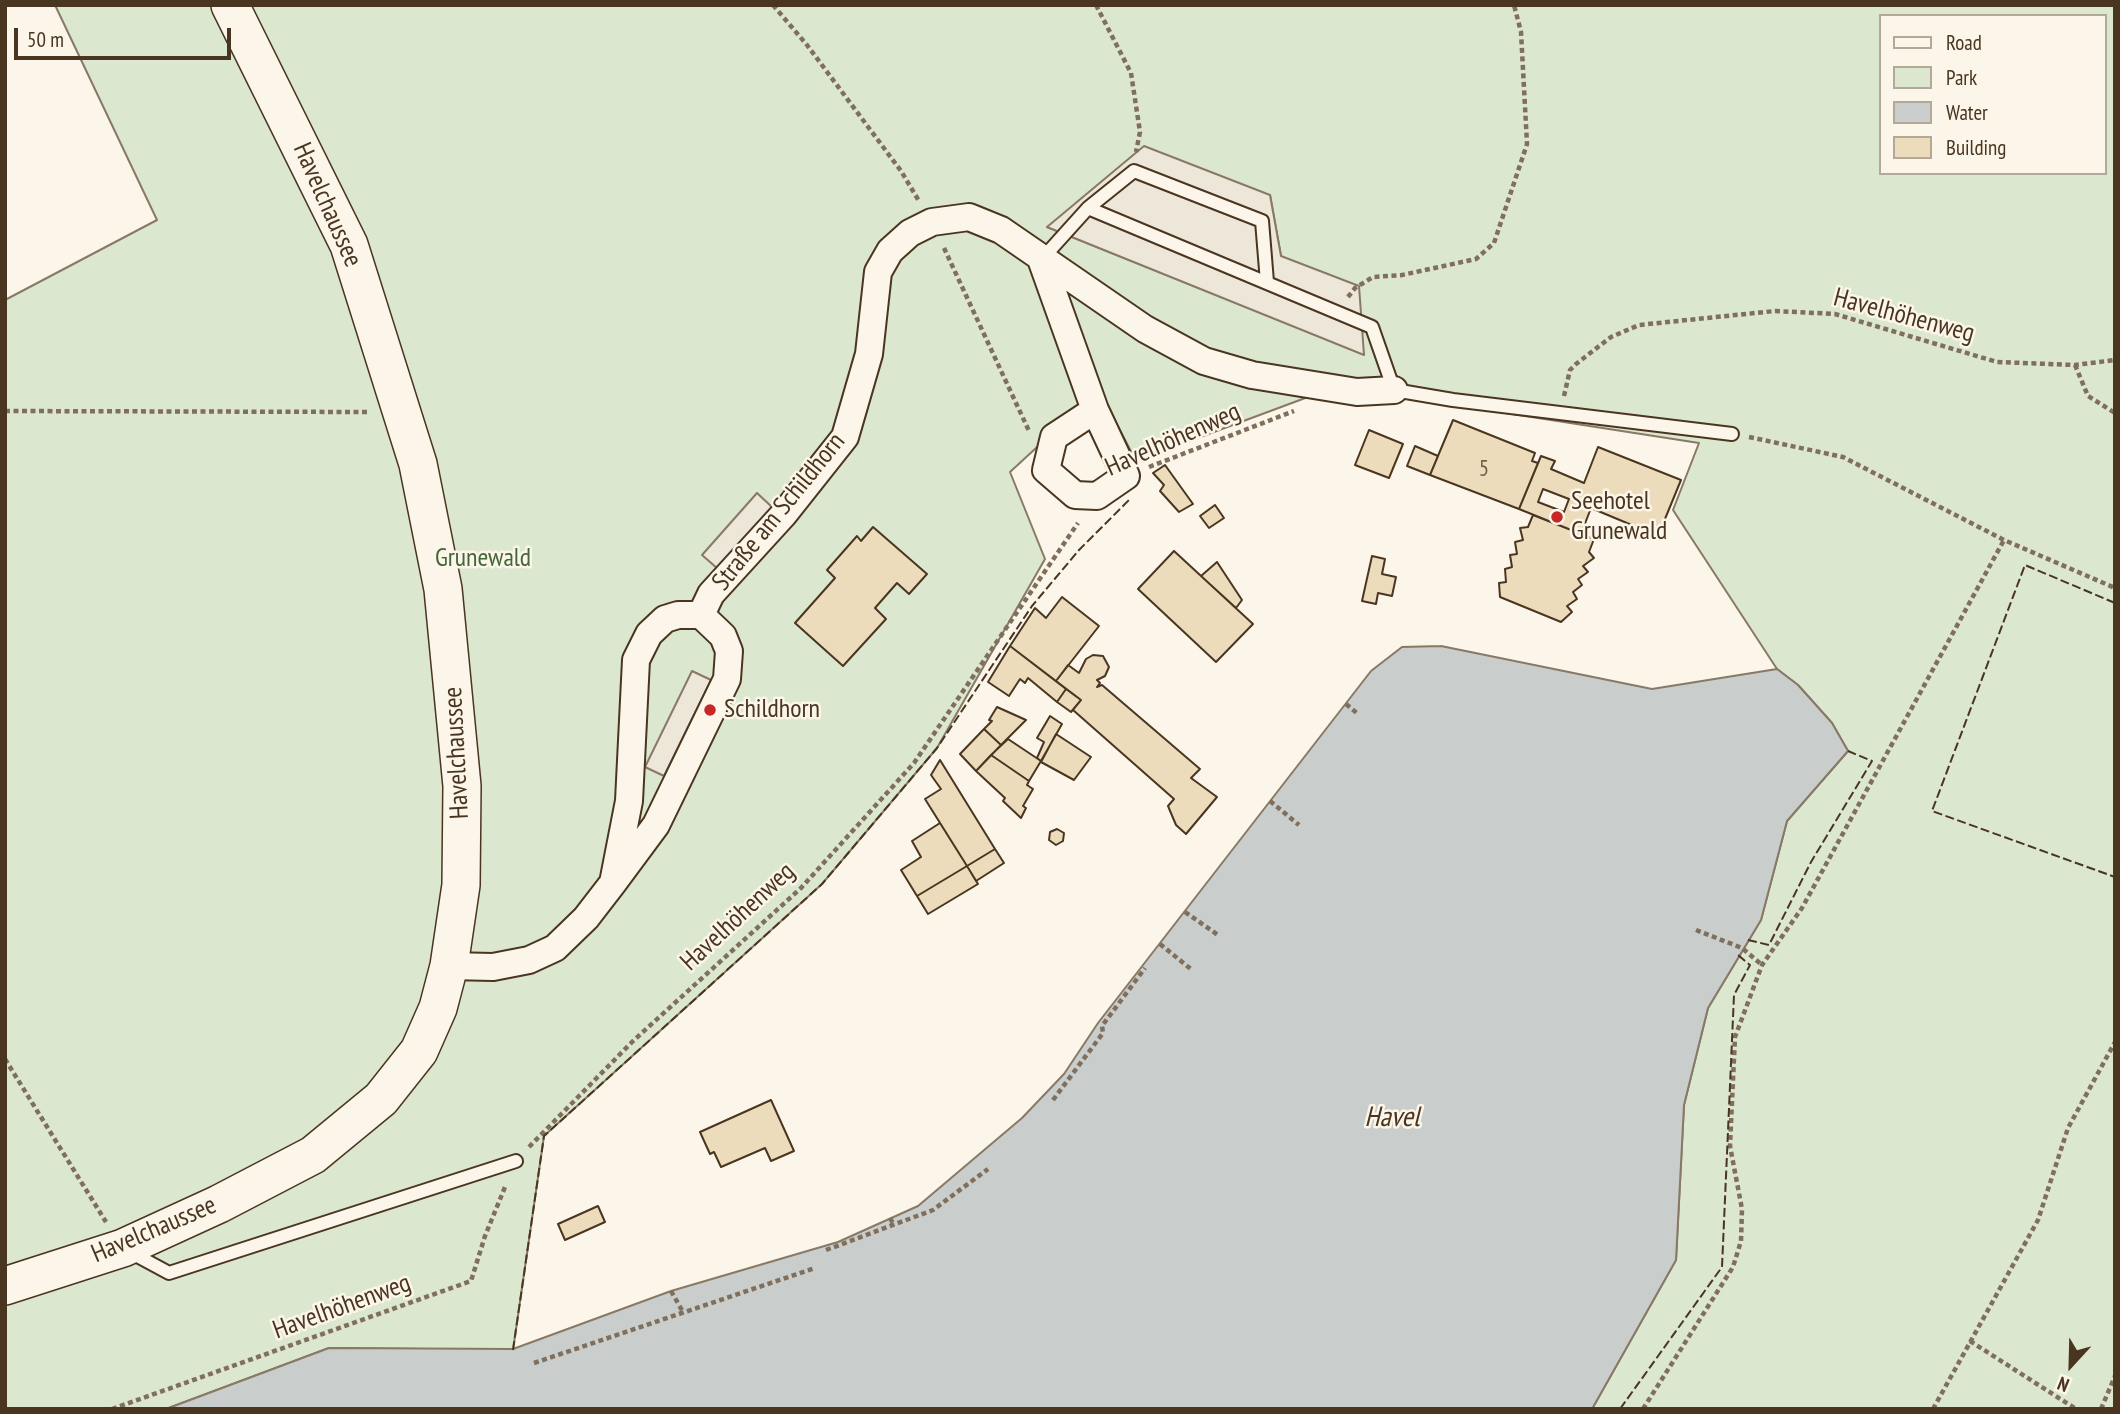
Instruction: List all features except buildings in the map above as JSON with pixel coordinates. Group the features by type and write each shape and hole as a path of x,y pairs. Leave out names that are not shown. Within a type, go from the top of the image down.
{"street":[{"name":"Havelchaussee","path":"5,1286 122,1248 219,1204 313,1154 381,1099 419,1051 438,1008 449,966 460,885 462,786 443,589 418,464 349,245 230,5"},
{"name":"Straße am Schildhorn","path":"701,615 711,594 784,514 845,437 869,354 878,272 890,251 910,233 932,222 969,217 1001,230 1145,329 1204,361 1252,375 1357,393 1394,390"},
{"path":"1041,259 1095,410 1126,477 1097,496 1075,495 1046,470 1055,437 1095,410"},
{"name":"Straße am Schildhorn","path":"449,966 493,967 529,960 555,948 586,918 613,883 656,825 727,679 729,651 723,636 701,615 678,615 664,619 649,634 636,660 629,801 613,883"}],"lane":[{"path":"1041,259 1088,208 1133,171 1262,221 1267,282"},
{"path":"1088,208 1373,327 1394,390 1453,400 1732,433"},
{"path":"122,1248 169,1273 516,1161"}],"path":[{"path":"1096,5 1131,73 1140,132 1133,171"},
{"path":"1337,312 1355,288 1373,277 1402,275 1476,259 1493,243 1527,144 1521,32 1514,5"},
{"name":"Havelhöhenweg","path":"1570,370 1611,337 1639,325 1775,312 1835,314 1997,362 2075,365 2115,360"},
{"path":"2075,365 2088,396 2115,413"},
{"name":"Havelhöhenweg","path":"1126,477 1267,419 1306,408"},
{"path":"5,411 402,412"},
{"path":"1732,433 1843,457 2004,540 2115,588"},
{"name":"Havelhöhenweg","path":"111,1409 471,1281 485,1236 516,1161 633,1041 800,888 914,763 1097,496"},
{"path":"1643,1409 1733,1267 1741,1241 1742,1209 1730,1146 1735,1037 1762,965 1802,908 2004,540"},
{"path":"1346,704 1358,714"},
{"path":"1270,802 1299,825"},
{"path":"1185,912 1218,935"},
{"path":"1696,930 1742,948 1762,965"},
{"path":"1160,944 1192,970"},
{"path":"1053,1100 1103,1032 1100,1025 1144,968"},
{"path":"1933,1409 2038,1220 2068,1128 2115,1042"},
{"path":"5,1059 122,1248"},
{"path":"826,1250 933,1210 988,1169"},
{"path":"890,1218 894,1225"},
{"path":"534,1363 815,1268"},
{"path":"671,1292 683,1312"},
{"path":"1970,1341 2076,1409"},
{"path":"2101,1409 2115,1376"}],"green space":[{"name":"Grunewald","path":"55,5 2115,5 2115,1409 1592,1409 1676,1260 1684,1105 1708,1008 1761,920 1787,821 1848,751 1832,723 1798,685 1777,669 1673,510 1699,443 1409,398 1308,397 1136,461 1099,390 1010,472 1045,559 937,748 822,884 544,1136 513,1350 329,1348 166,1409 5,1409 5,300 157,220","holes":["1270,195 1281,256 1364,354 1047,227"]}],"shaded area":[{"path":"1144,146 1270,195 1281,256 1359,286 1364,355 1047,227"},
{"path":"757,493 773,508 718,569 702,555"},
{"path":"692,671 711,680 664,776 645,767"}],"water":[{"name":"Havel","path":"1441,646 1652,689 1777,669 1798,685 1832,723 1848,751 1787,821 1761,920 1708,1008 1684,1105 1676,1260 1592,1409 166,1409 329,1348 513,1349 671,1291 838,1242 918,1206 1022,1118 1064,1074 1098,1023 1371,671 1402,647"}],"fence":[{"path":"513,1350 544,1136 822,884 937,748 1032,606 1079,550 1130,499"},
{"path":"2115,603 2025,565 1932,811 2115,877"},
{"path":"1748,940 1769,945 1811,862 1872,761 1848,751"},
{"path":"1620,1409 1722,1267 1734,995 1750,965 1738,955"}],"place":[{"name":"Seehotel Grunewald","path":"1557,517"},
{"name":"Schildhorn","path":"710,710"}]}
